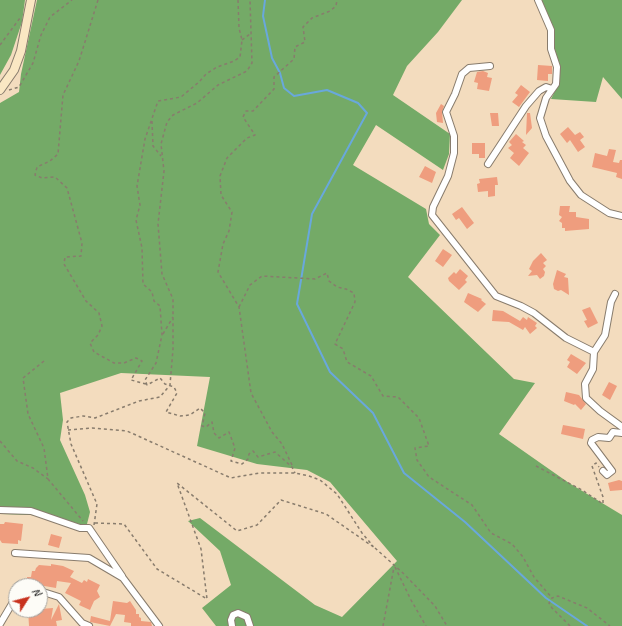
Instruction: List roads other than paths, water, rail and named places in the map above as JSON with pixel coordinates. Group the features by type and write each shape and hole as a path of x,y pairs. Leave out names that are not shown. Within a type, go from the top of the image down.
{"street":[{"path":"1,89 14,70 20,51 31,0"},
{"path":"538,0 551,30 551,49 557,67 556,84 546,98 540,118 546,136 558,161 581,195 609,213 622,216"},
{"path":"490,66 469,68 462,74 455,94 446,112 454,136 454,153 448,176 433,207 432,215 496,296 534,313 566,338 594,352"},
{"path":"488,164 526,106 539,91 546,87 552,89"},
{"path":"615,294 611,302 605,335 594,352 593,369 585,384 586,398 600,411 622,427"},
{"path":"603,471 607,475 612,471 591,443 592,440 594,438 608,438 613,432 622,434"},
{"path":"0,510 31,511 80,528 89,528 123,578 159,626"},
{"path":"15,553 89,558 123,578"},
{"path":"48,594 59,597 82,623 89,626"},
{"path":"0,624 8,610"},
{"path":"232,626 231,620 233,615 238,613 247,617 250,626"}],"waterway":[{"path":"265,0 263,16 272,58 280,73 284,88 294,96 327,90 358,103 367,113 312,214 297,304 330,372 373,413 404,473 465,522 546,598 587,626"}]}
